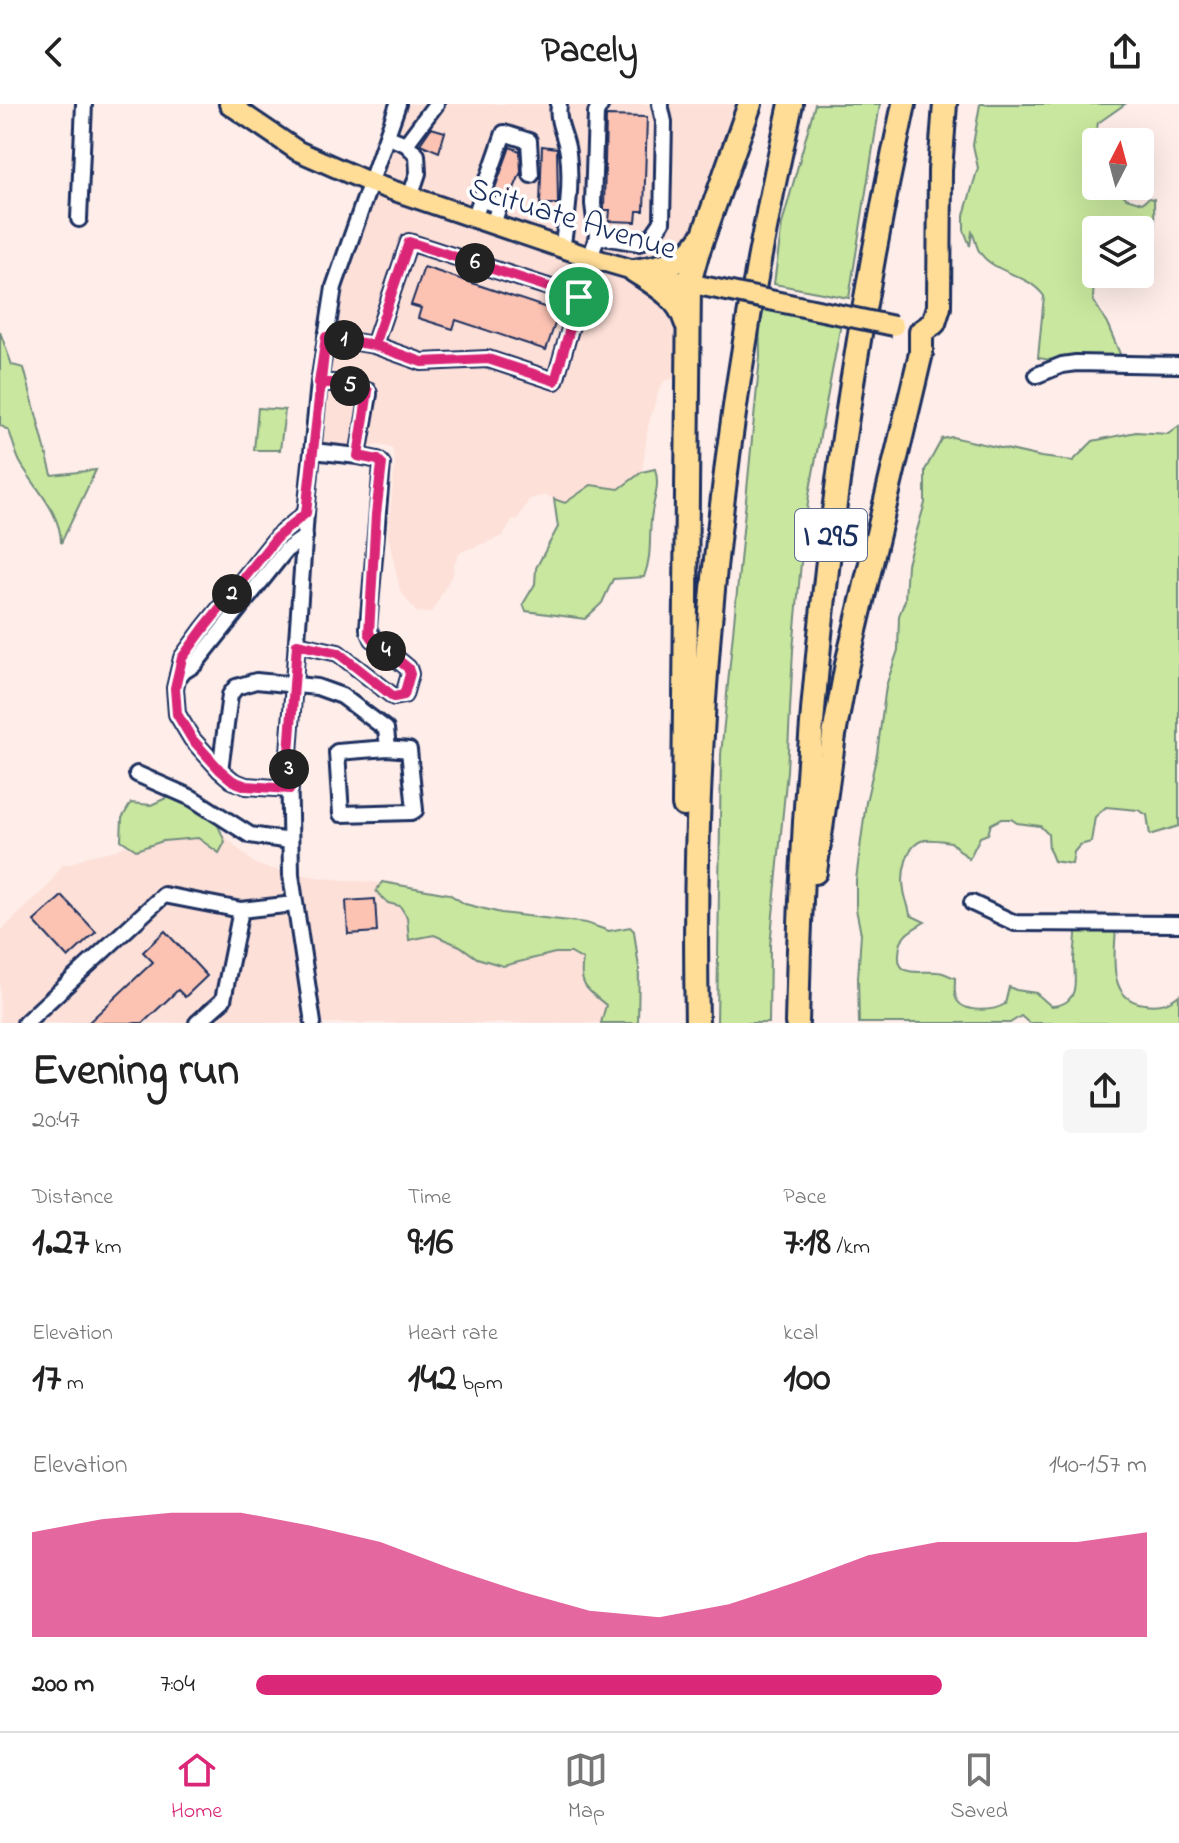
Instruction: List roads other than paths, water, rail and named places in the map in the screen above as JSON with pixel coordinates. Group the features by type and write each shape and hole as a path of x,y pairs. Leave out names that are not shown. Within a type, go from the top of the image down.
{"highway":[{"path":"697,1018 687,951 684,856 689,283 750,104"},
{"path":"697,1018 699,791 714,571 749,315 791,104"},
{"name":"I 295","path":"797,1023 808,773 827,562 863,315 904,104"},
{"path":"798,972 840,699 921,353 921,332 931,327 939,307 940,170 945,104"},
{"path":"635,271 683,258 696,247 706,228"},
{"path":"635,271 675,301 685,316 688,335"}],"main road":[{"name":"Scituate Avenue","path":"231,105 298,151 371,183 562,249 635,271 921,332"}],"street":[{"path":"79,219 84,104"},
{"path":"313,1023 294,904 290,841 289,753 306,513 319,383 334,287 398,104"},
{"path":"406,144 436,104"},
{"path":"559,104 558,121 568,153 567,219 562,249"},
{"path":"326,337 374,345 422,362 488,359 555,381 597,236 593,204 596,113 601,104"},
{"path":"597,236 639,243 653,235 662,222 664,122 660,104"},
{"path":"474,219 504,133 529,141 531,175"},
{"path":"388,137 406,144 417,155 418,173 410,197"},
{"path":"480,199 499,206 493,225"},
{"path":"374,345 409,242 579,297"},
{"path":"1037,375 1076,363 1179,365"},
{"path":"319,383 340,383 368,391 358,456"},
{"path":"297,644 338,653 394,697 404,695 410,674 408,668 373,639 368,628 382,464 378,460 358,456 313,451"},
{"path":"290,789 246,786 233,781 220,770 192,739 177,714 175,688 182,658 204,628 277,537 306,513"},
{"path":"178,675 195,664 286,550 305,537"},
{"path":"220,770 230,695 236,687 256,681 317,687 342,696 386,729 388,748"},
{"path":"388,748 409,750 415,810 341,814 337,752 388,748"},
{"path":"137,774 192,798 250,835 290,841"},
{"path":"25,1023 164,895 241,910 294,904"},
{"path":"972,903 1015,923 1179,924"},
{"path":"206,1020 223,1000 241,910"}]}
